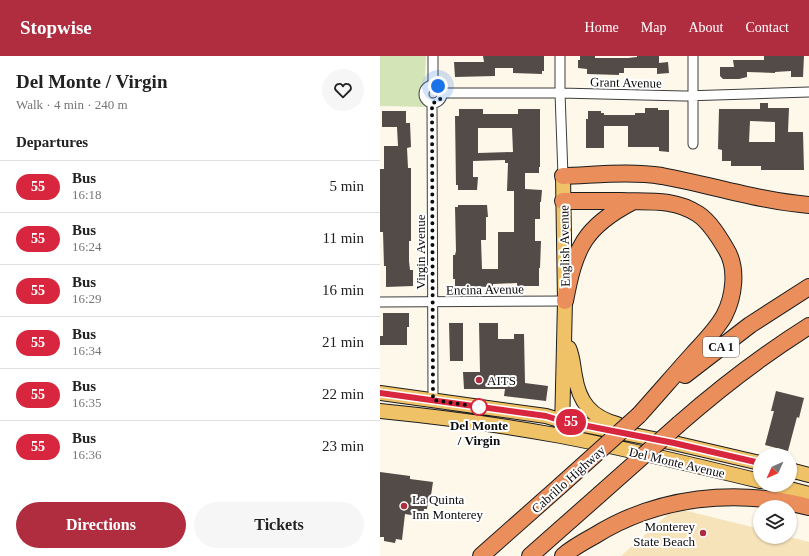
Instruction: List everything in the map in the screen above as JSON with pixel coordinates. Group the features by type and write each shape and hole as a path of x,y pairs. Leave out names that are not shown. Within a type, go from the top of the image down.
{"highway":[{"path":"564,176 638,174 661,176 759,198 809,206"},
{"path":"563,201 668,202 699,214 718,236 728,253 733,278 730,302 725,315 718,326 639,415"},
{"path":"565,301 574,264 590,232 606,217 633,201"},
{"name":"Cabrillo Highway","path":"481,556 686,374 732,338 775,308 809,287"},
{"name":"CA 1","path":"530,556 711,396 746,368 809,326"},
{"path":"563,556 604,529 640,513 682,501 707,498 754,497 792,502 809,506"}],"main road":[{"name":"English Avenue","path":"561,436 565,340 564,176"},
{"path":"565,340 573,360 577,386 583,400 592,412 604,420 647,431 662,436 674,443"},
{"name":"Del Monte Avenue","path":"380,393 546,416 562,421 674,443 753,461"},
{"name":"Del Monte Avenue","path":"380,411 426,416 561,436 753,479"},
{"path":"797,472 809,475"},
{"path":"797,491 809,494"}],"street":[{"path":"432,56 433,84"},
{"name":"English Avenue","path":"560,56 560,93 564,176"},
{"path":"693,56 693,144"},
{"path":"433,84 438,86 442,93 438,101 432,103 424,98 424,92 427,86 433,84"},
{"name":"Grant Avenue","path":"442,93 694,95 809,92"},
{"name":"Virgin Avenue","path":"432,103 433,400"},
{"name":"Encina Avenue","path":"380,302 565,301"}],"green space":[{"path":"380,56 426,56 425,78 420,91 426,107 380,106"}],"sand":[{"name":"Monterey State Beach","path":"675,508 753,527 753,544 797,544 797,539 809,542 809,556 621,556"}],"building":[{"path":"483,56 544,56 544,71 542,71 542,74 513,73 513,68 495,68 495,76 455,77 454,62 484,62"},
{"path":"580,56 595,56 595,58 628,58 637,56 659,56 659,63 668,62 669,73 657,74 657,68 624,68 624,73 619,73 619,75 587,74 587,69 578,68 578,60 580,60"},
{"path":"764,56 804,56 803,77 791,77 791,71 775,73 747,72 747,77 739,79 723,79 720,76 720,67 734,67 733,60 764,60"},
{"path":"760,103 768,103 768,108 789,108 788,132 803,132 804,170 761,170 761,166 731,166 731,161 722,161 722,150 718,149 719,109 760,109","holes":["750,121 775,122 775,142 749,142"]},
{"path":"645,108 669,110 669,152 659,151 659,147 628,147 628,126 604,126 604,148 586,148 586,119 588,119 588,111 601,111 604,115 635,115 635,113 645,113"},
{"path":"459,109 483,109 483,114 518,114 518,109 540,109 539,173 525,173 525,189 542,190 540,219 535,219 535,241 541,241 539,286 517,286 517,283 493,284 493,287 455,286 455,279 453,279 453,255 455,255 456,251 455,207 458,207 458,205 487,205 488,217 486,217 486,240 481,240 482,269 498,269 498,232 514,232 514,191 507,191 508,163 505,163 505,160 473,161 473,177 478,177 477,190 458,190 458,185 456,185 455,116 459,116","holes":["478,128 512,128 513,152 478,153"]},
{"path":"382,111 406,111 406,123 410,123 411,147 407,148 408,168 411,168 411,241 409,241 409,261 410,270 413,270 413,286 386,287 383,232 380,232 380,169 384,169 384,146 398,146 397,127 382,127"},
{"path":"383,313 409,313 407,345 380,345 380,336 383,336"},
{"path":"449,323 463,323 463,361 450,361"},
{"path":"479,323 498,323 498,339 514,339 514,334 524,334 525,383 548,386 546,401 504,396 505,389 464,389 463,372 480,372"},
{"path":"776,391 804,398 789,448 776,448 765,445 774,411 771,411"},
{"name":"La Quinta Inn Monterey","path":"380,472 410,476 410,479 433,482 430,502 428,502 427,509 424,509 423,517 405,514 402,540 396,539 395,543 384,541 384,537 380,537"}],"bus line":[{"name":"55","path":"380,393 546,416 562,421 674,443 753,461"}],"place":[{"name":"AITS","path":"479,380"},
{"name":"Del Monte / Virgin","path":"479,407"},
{"name":"La Quinta Inn Monterey","path":"404,506"},
{"name":"Monterey State Beach","path":"703,533"}],"route":[{"path":"438,86 442,90 442,96 436,103 432,103 433,400 479,407"}]}
